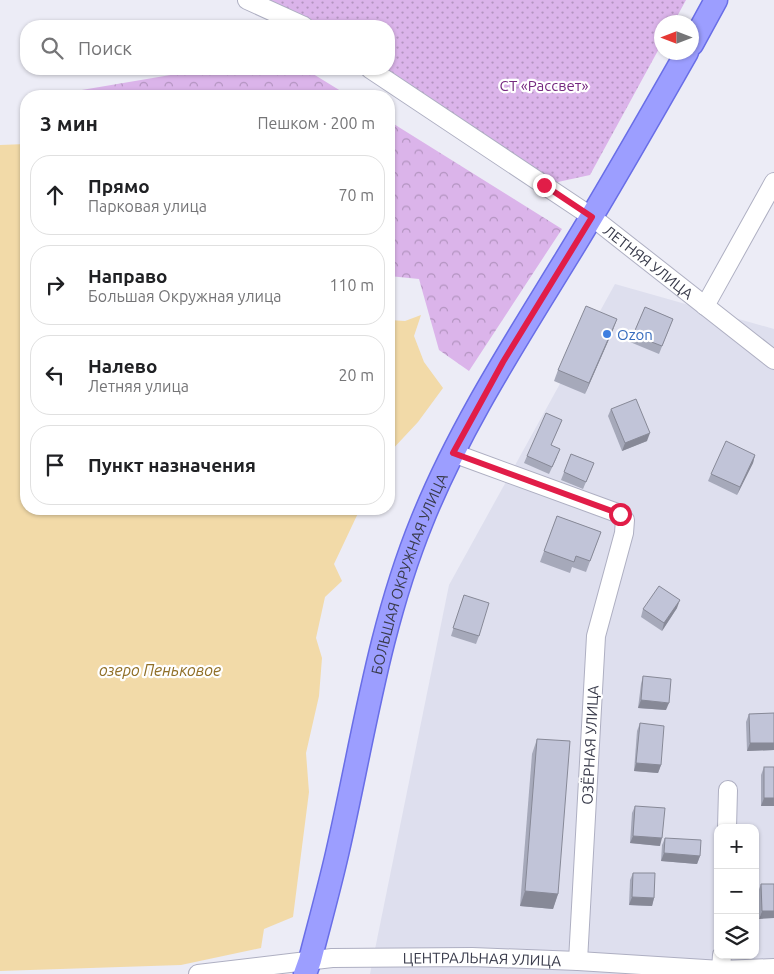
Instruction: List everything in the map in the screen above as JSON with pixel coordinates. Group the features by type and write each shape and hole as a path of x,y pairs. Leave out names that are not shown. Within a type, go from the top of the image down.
{"main road":[{"path":"699,31 716,0"},
{"name":"БОЛЬШАЯ ОКРУЖНАЯ УЛИЦА","path":"308,967 337,854 370,691 396,593 422,520 453,453 503,362 592,217 682,60"}],"street":[{"path":"247,0 282,8 297,20"},
{"name":"ЛЕТНЯЯ УЛИЦА","path":"379,75 592,217 774,360"},
{"path":"705,306 774,182"},
{"name":"ОЗЁРНАЯ УЛИЦА","path":"453,453 620,514 625,520 624,533 596,636 589,966"},
{"path":"727,824 728,790"},
{"name":"ЦЕНТРАЛЬНАЯ УЛИЦА","path":"198,974 308,967 332,958 472,957 589,966 721,963 774,968"}],"shaded area":[{"path":"615,284 774,329 774,974 370,974 449,585"}],"green space":[{"name":"СТ «Рассвет»","path":"259,0 686,0 678,15 654,15 654,58 590,175 544,185 374,75 395,75 395,20 290,20"},
{"path":"170,75 315,75 339,90 82,90"},
{"path":"395,125 562,229 469,371 439,350 419,279 395,277"}],"water":[{"name":"озеро Пеньковое","path":"20,144 20,515 357,515 334,564 342,581 325,597 316,638 322,658 319,696 306,753 309,792 293,917 264,929 261,948 181,965 0,971 0,145"},
{"path":"421,315 414,336 424,362 443,388 418,422 395,447 395,320 405,321"}],"building":[{"path":"586,306 617,319 589,383 558,370"},
{"path":"645,307 673,319 662,346 633,335"},
{"path":"636,399 650,433 625,443 611,409"},
{"path":"546,413 562,420 551,445 560,449 552,467 527,456"},
{"path":"726,441 755,455 740,487 711,474"},
{"path":"571,454 594,463 586,482 564,472"},
{"path":"557,516 601,532 590,561 576,556 574,562 544,551"},
{"path":"659,586 680,600 664,623 643,609"},
{"path":"464,595 489,603 479,636 453,628"},
{"path":"643,676 671,679 669,703 641,700"},
{"path":"774,713 774,743 750,743 749,714"},
{"path":"640,723 664,726 661,765 636,763"},
{"path":"537,739 570,741 558,894 525,891"},
{"path":"764,767 774,767 774,798 764,798"},
{"path":"635,806 665,808 662,838 633,836"},
{"path":"665,838 701,840 700,856 664,853"},
{"path":"633,873 655,873 654,898 632,897"},
{"path":"761,884 774,884 774,911 762,911"}],"place":[{"name":"Ozon","path":"607,334"}],"route":[{"path":"544,185 592,217 503,362 453,453 620,514"}]}
